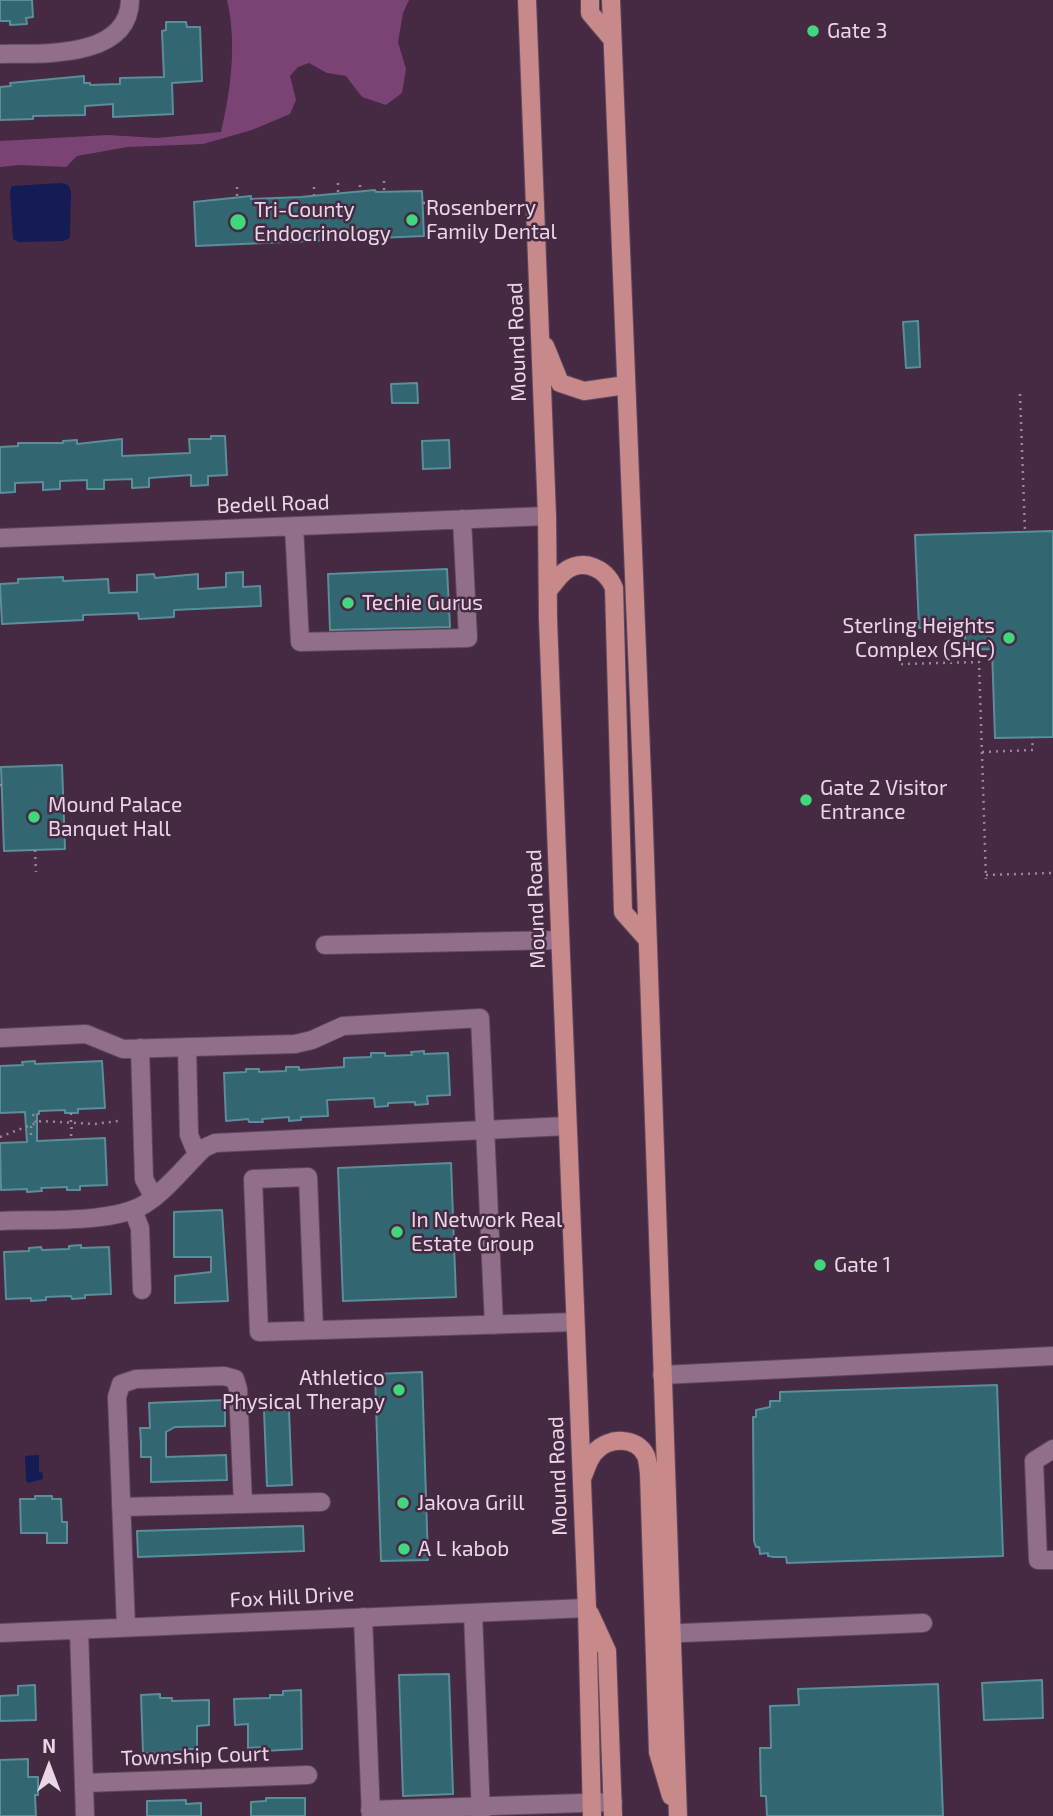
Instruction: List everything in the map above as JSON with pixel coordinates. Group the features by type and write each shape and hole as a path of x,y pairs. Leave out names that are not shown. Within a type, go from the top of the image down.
{"main road":[{"name":"Mound Road","path":"527,0 587,1608 592,1809"},
{"path":"590,0 590,13 612,38"},
{"path":"611,0 662,1375 663,1634"},
{"path":"540,333 560,383 584,391 625,385"},
{"path":"549,589 567,570 582,566 594,566 610,577 614,588 623,912 647,939"},
{"path":"581,1480 593,1453 605,1443 621,1440 637,1447 646,1455 677,1816"},
{"path":"587,1608 607,1651 613,1809"}],"street":[{"path":"0,54 75,51 96,46 122,24 130,0"},
{"name":"Bedell Road","path":"0,538 547,516"},
{"path":"294,526 300,642 468,638 463,519"},
{"path":"325,945 560,940"},
{"path":"0,1038 86,1034 117,1048 295,1044 312,1040 344,1026 480,1018 494,1325"},
{"path":"187,1047 189,1135 194,1147 200,1152"},
{"path":"140,1048 144,1179 154,1198"},
{"path":"0,1220 104,1217 133,1210 154,1198 200,1152 215,1143 567,1126"},
{"path":"314,1330 308,1177 253,1178 259,1332 575,1322"},
{"path":"133,1210 140,1228 142,1290"},
{"path":"662,1375 1053,1356"},
{"path":"126,1628 117,1397 121,1384 136,1379 224,1376 235,1379 239,1389 243,1504"},
{"path":"1053,1448 1034,1461 1038,1560 1053,1560"},
{"path":"121,1507 320,1502"},
{"name":"Fox Hill Drive","path":"0,1633 587,1608"},
{"path":"473,1613 481,1811"},
{"path":"363,1617 371,1813 613,1809"},
{"path":"663,1634 923,1622"},
{"path":"79,1630 86,1816"},
{"name":"Township Court","path":"84,1783 308,1775"}],"path":[{"path":"384,181 384,192"},
{"path":"338,183 338,194"},
{"path":"360,185 360,191"},
{"path":"237,187 237,197"},
{"path":"314,187 314,195"},
{"path":"1020,394 1025,532"},
{"path":"979,649 985,877 1053,873"},
{"path":"901,664 979,662"},
{"path":"982,752 1033,750 1032,737"},
{"path":"35,850 36,872"},
{"path":"71,1113 71,1136"},
{"path":"33,1115 36,1123"},
{"path":"0,1137 41,1121 95,1124 118,1121"},
{"path":"31,1126 31,1138"}],"shaded area":[{"path":"227,0 409,0 403,13 398,42 406,69 402,93 386,105 362,97 346,76 327,73 309,63 298,67 290,76 296,100 290,114 252,130 203,144 127,147 77,156 66,167 0,167 0,141 108,135 157,138 221,132 232,66 232,32"},
{"path":"61,183 68,185 71,191 70,238 63,241 19,242 13,239 10,192 12,186"},
{"path":"39,1455 39,1472 42,1472 43,1479 28,1483 25,1456"}],"building":[{"path":"0,0 32,0 33,17 26,18 27,24 10,25 10,21 0,21"},
{"path":"166,22 186,22 187,27 200,27 202,81 172,83 173,114 113,117 113,104 85,106 85,115 0,120 0,87 11,86 10,83 84,76 84,83 90,85 120,84 120,78 164,77 162,31 166,30"},
{"path":"375,190 422,191 424,236 196,246 194,202 251,196 251,199 301,197"},
{"path":"918,321 920,367 906,368 903,322"},
{"path":"417,383 418,403 392,403 391,384"},
{"path":"211,436 225,436 227,475 208,476 208,485 191,486 191,475 149,478 149,487 132,488 132,479 104,480 104,489 87,489 87,480 60,481 60,489 43,490 43,482 15,483 15,492 0,493 0,447 18,446 18,443 63,443 77,440 77,444 122,439 122,456 190,453 189,439 211,439"},
{"path":"449,440 450,468 423,469 422,441"},
{"name":"Sterling Heights Complex (SHC)","path":"1053,531 1053,737 995,738 992,649 966,650 964,626 919,628 915,535"},
{"path":"447,569 450,627 330,630 328,574"},
{"path":"243,572 243,587 260,586 261,606 174,610 174,617 139,619 138,613 83,615 83,620 2,624 0,584 18,583 18,579 108,579 109,593 137,592 137,575 154,574 155,578 198,574 198,589 226,587 226,573"},
{"name":"Mound Palace Banquet Hall","path":"62,765 65,849 4,851 1,767"},
{"path":"424,1051 424,1054 448,1053 450,1095 427,1096 428,1104 388,1103 388,1106 375,1107 374,1098 327,1100 328,1116 301,1117 301,1120 289,1121 289,1117 262,1119 263,1122 249,1122 248,1119 226,1121 224,1073 246,1072 246,1069 259,1069 259,1072 286,1071 286,1067 299,1067 299,1070 344,1067 344,1058 371,1057 371,1053 385,1053 385,1056 412,1055 411,1052"},
{"path":"35,1061 35,1064 102,1061 105,1108 78,1109 78,1113 65,1113 65,1110 39,1111 37,1141 105,1138 107,1185 80,1186 80,1190 67,1190 67,1187 41,1188 42,1191 27,1192 27,1189 1,1190 0,1143 27,1142 25,1112 0,1113 0,1066 23,1065 22,1062"},
{"name":"In Network Real Estate Group","path":"451,1163 456,1297 343,1301 338,1168"},
{"path":"222,1210 228,1301 175,1303 175,1276 211,1272 211,1257 174,1257 174,1212"},
{"path":"81,1245 81,1248 109,1247 111,1294 85,1295 85,1298 72,1299 71,1296 46,1297 46,1300 31,1301 31,1298 6,1299 4,1252 29,1251 29,1248 41,1247 42,1250 69,1249 69,1246"},
{"path":"422,1372 428,1560 381,1561 375,1374"},
{"path":"997,1385 1003,1556 787,1563 786,1557 760,1554 754,1541 753,1417 756,1417 756,1410 770,1407 770,1401 780,1401 780,1392"},
{"path":"225,1400 225,1426 175,1427 166,1432 166,1457 226,1455 227,1480 151,1482 151,1457 141,1457 140,1428 150,1428 149,1403"},
{"path":"264,1410 289,1410 292,1485 267,1486"},
{"path":"35,1496 61,1499 62,1522 67,1522 67,1543 47,1543 47,1533 21,1533 20,1499 35,1499"},
{"path":"303,1526 304,1551 138,1557 137,1531"},
{"path":"449,1674 453,1794 403,1796 399,1675"},
{"path":"1042,1680 1043,1718 984,1720 982,1683"},
{"path":"938,1684 943,1816 767,1816 766,1796 761,1796 760,1748 771,1748 770,1706 799,1705 798,1689"},
{"path":"35,1685 36,1720 0,1721 0,1696 18,1695 18,1686"},
{"path":"301,1690 302,1749 263,1751 263,1747 248,1748 248,1724 235,1725 234,1699 270,1698 270,1695 283,1695 283,1691"},
{"path":"160,1694 160,1698 172,1698 172,1701 209,1700 209,1725 197,1726 197,1749 143,1753 141,1695"},
{"path":"28,1759 28,1777 38,1777 36,1816 0,1816 0,1760"},
{"path":"266,1798 305,1798 305,1816 251,1816 251,1802 266,1801"},
{"path":"186,1800 186,1804 201,1803 201,1816 147,1816 147,1801"}],"place":[{"name":"Gate 3","path":"813,31"},
{"name":"Rosenberry Family Dental","path":"412,220"},
{"name":"Tri-County Endocrinology","path":"238,222"},
{"name":"Techie Gurus","path":"348,603"},
{"name":"Sterling Heights Complex (SHC)","path":"1009,638"},
{"name":"Gate 2 Visitor Entrance","path":"806,800"},
{"name":"Mound Palace Banquet Hall","path":"34,817"},
{"name":"In Network Real Estate Group","path":"397,1232"},
{"name":"Gate 1","path":"820,1265"},
{"name":"Athletico Physical Therapy","path":"399,1390"},
{"name":"Jakova Grill","path":"403,1503"},
{"name":"A L kabob","path":"404,1549"}]}
